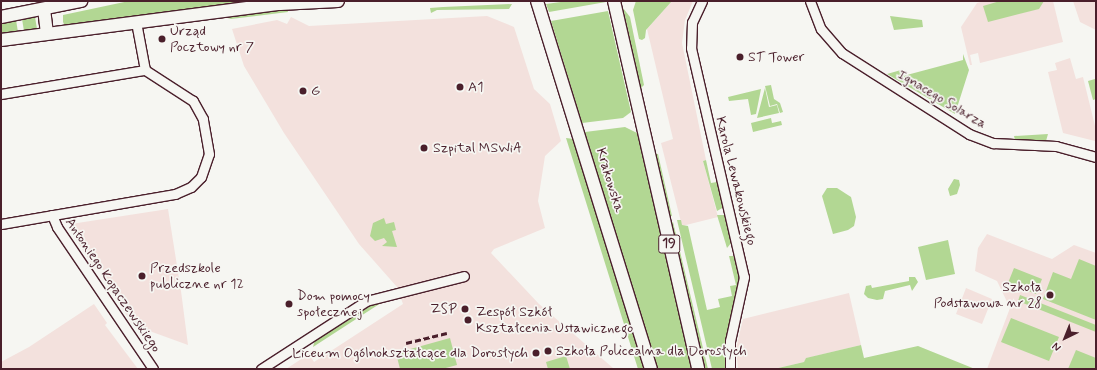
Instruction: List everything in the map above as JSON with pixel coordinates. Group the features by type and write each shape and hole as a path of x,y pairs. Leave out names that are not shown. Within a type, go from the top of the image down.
{"main road":[{"path":"1,17 81,1"},
{"path":"1,40 280,4 338,1"},
{"name":"Krakowska","path":"537,1 651,369"},
{"name":"19","path":"614,1 698,369"},
{"path":"44,9 47,33"}],"street":[{"name":"Karola Lewakowskiego","path":"702,1 692,22 691,48 744,277 730,341 730,369"},
{"name":"Ignacego Solarza","path":"810,1 821,29 842,53 969,134 993,143 1056,146 1096,156"},
{"path":"1,224 175,194 191,187 201,178 209,154 206,129 198,108 181,91 150,75 145,70 136,22"},
{"path":"1,94 145,70"},
{"name":"Antoniego Kopaczewskiego","path":"52,215 57,227 153,369"},
{"path":"261,369 366,301 464,276"}],"shaded area":[{"path":"672,1 693,1 685,20 682,43 706,160 703,161 718,217 682,226 661,143 673,139 647,29"},
{"path":"984,1 1053,1 1063,42 980,63 978,53 970,55 972,65 970,65 961,27 977,3"},
{"path":"1073,1 1096,1 1096,30 1080,22"},
{"name":"Szpital MSWiA","path":"487,16 514,27 534,89 550,104 561,141 545,156 538,201 545,228 494,249 491,253 539,304 613,368 286,369 309,354 314,362 403,304 397,287 359,244 284,133 244,66 232,29 277,20 287,24 291,17 309,26"},
{"path":"1070,58 1076,79 1083,77 1096,130 1095,141 1063,133 1048,72 1057,70 1055,63"},
{"name":"Przedszkole publiczne nr 12","path":"168,209 188,345 133,325 106,284 104,270 95,269 70,230 71,224"},
{"name":"Szkoła Podstawowa nr 28","path":"987,234 1052,259 1074,245 1096,253 1096,369 987,369 1010,308 997,281 975,271 978,248"},
{"path":"966,288 992,299 982,324 956,314"},
{"path":"849,293 861,345 807,358 804,362 774,369 738,369 736,349 743,319"},
{"path":"94,304 107,323 105,325 138,369 3,369 1,362 29,347"}],"green space":[{"path":"129,1 257,1 65,26 63,22 63,15"},
{"path":"568,1 606,2 549,12 546,4"},
{"path":"636,1 672,1 646,30 645,38 642,40 639,39 633,10"},
{"path":"1000,1 1044,1 1039,9 988,22 983,6"},
{"path":"512,4 509,9 437,10 431,13 430,8 443,7"},
{"path":"623,8 630,17 644,85 641,88"},
{"path":"287,9 288,12 231,19 221,16"},
{"path":"608,11 631,112 623,118 582,123 551,21"},
{"path":"890,16 922,20 923,27 894,30"},
{"path":"35,17 37,29 24,31 22,19"},
{"path":"16,20 18,32 1,35 1,22"},
{"path":"963,54 969,70 955,114 887,74 901,70 903,76 963,60"},
{"path":"1095,79 1096,99 1093,100 1088,81"},
{"path":"771,85 774,99 780,103 783,112 780,113 777,104 770,106 765,86"},
{"path":"765,88 769,107 777,105 779,113 757,118"},
{"path":"761,89 756,114 751,115 748,99 729,101 728,97"},
{"path":"771,118 772,123 781,121 782,125 753,132 751,123"},
{"path":"625,127 637,133 692,369 657,369 585,132"},
{"path":"1048,134 1046,141 1015,140 1014,136"},
{"path":"566,138 574,139 646,369 638,369"},
{"path":"655,154 658,154 672,216 667,216"},
{"path":"706,160 711,183 717,182 724,207 717,211 703,161"},
{"path":"954,179 959,180 960,185 957,194 950,196 948,189"},
{"path":"827,188 837,188 851,197 856,217 854,226 848,230 833,234 822,196"},
{"path":"717,215 726,215 732,242 727,248"},
{"path":"384,218 386,224 394,222 396,230 392,231 397,247 382,246 387,242 384,238 375,241 370,236 373,223"},
{"path":"677,220 681,220 682,225 688,226 707,310 720,307 718,299 732,296 730,286 736,285 729,256 733,256 737,260 740,278 724,348 726,369 712,369"},
{"path":"673,222 708,369 703,369 669,224"},
{"path":"948,240 955,274 926,280 918,247"},
{"path":"1079,259 1096,266 1096,320 1043,299 1053,272 1071,279"},
{"path":"1014,268 1042,279 1036,294 1008,283"},
{"path":"909,277 915,277 918,282 912,291 910,285 885,291 883,299 877,300 868,298 864,294 866,286 871,285 872,288 909,281"},
{"path":"1020,295 1096,325 1096,332 1018,301"},
{"path":"384,301 313,347 315,339 367,304"},
{"path":"1011,318 1059,337 1049,361 1001,342"},
{"path":"450,338 457,365 442,369 400,369 396,353"},
{"path":"861,345 864,358 918,346 975,369 774,369 804,362 806,358"},
{"path":"1076,350 1096,358 1096,369 1068,369"},
{"path":"566,356 570,369 548,369 546,362"}],"railway":[{"path":"406,343 447,333"}],"place":[{"name":"Urząd Pocztowy nr 7","path":"162,39"},
{"name":"ST Tower","path":"740,57"},
{"name":"A1","path":"460,87"},
{"name":"G","path":"303,91"},
{"name":"Szpital MSWiA","path":"424,148"},
{"name":"Przedszkole publiczne nr 12","path":"142,276"},
{"name":"Szkoła Podstawowa nr 28","path":"1050,295"},
{"name":"Dom pomocy społecznej","path":"289,304"},
{"name":"ZSP","path":"465,309"},
{"name":"Zespół Szkół Kształcenia Ustawicznego","path":"468,320"},
{"name":"Szkoła Policealna dla Dorosłych","path":"548,351"},
{"name":"Liceum Ogólnokształcące dla Dorosłych","path":"536,353"}]}
